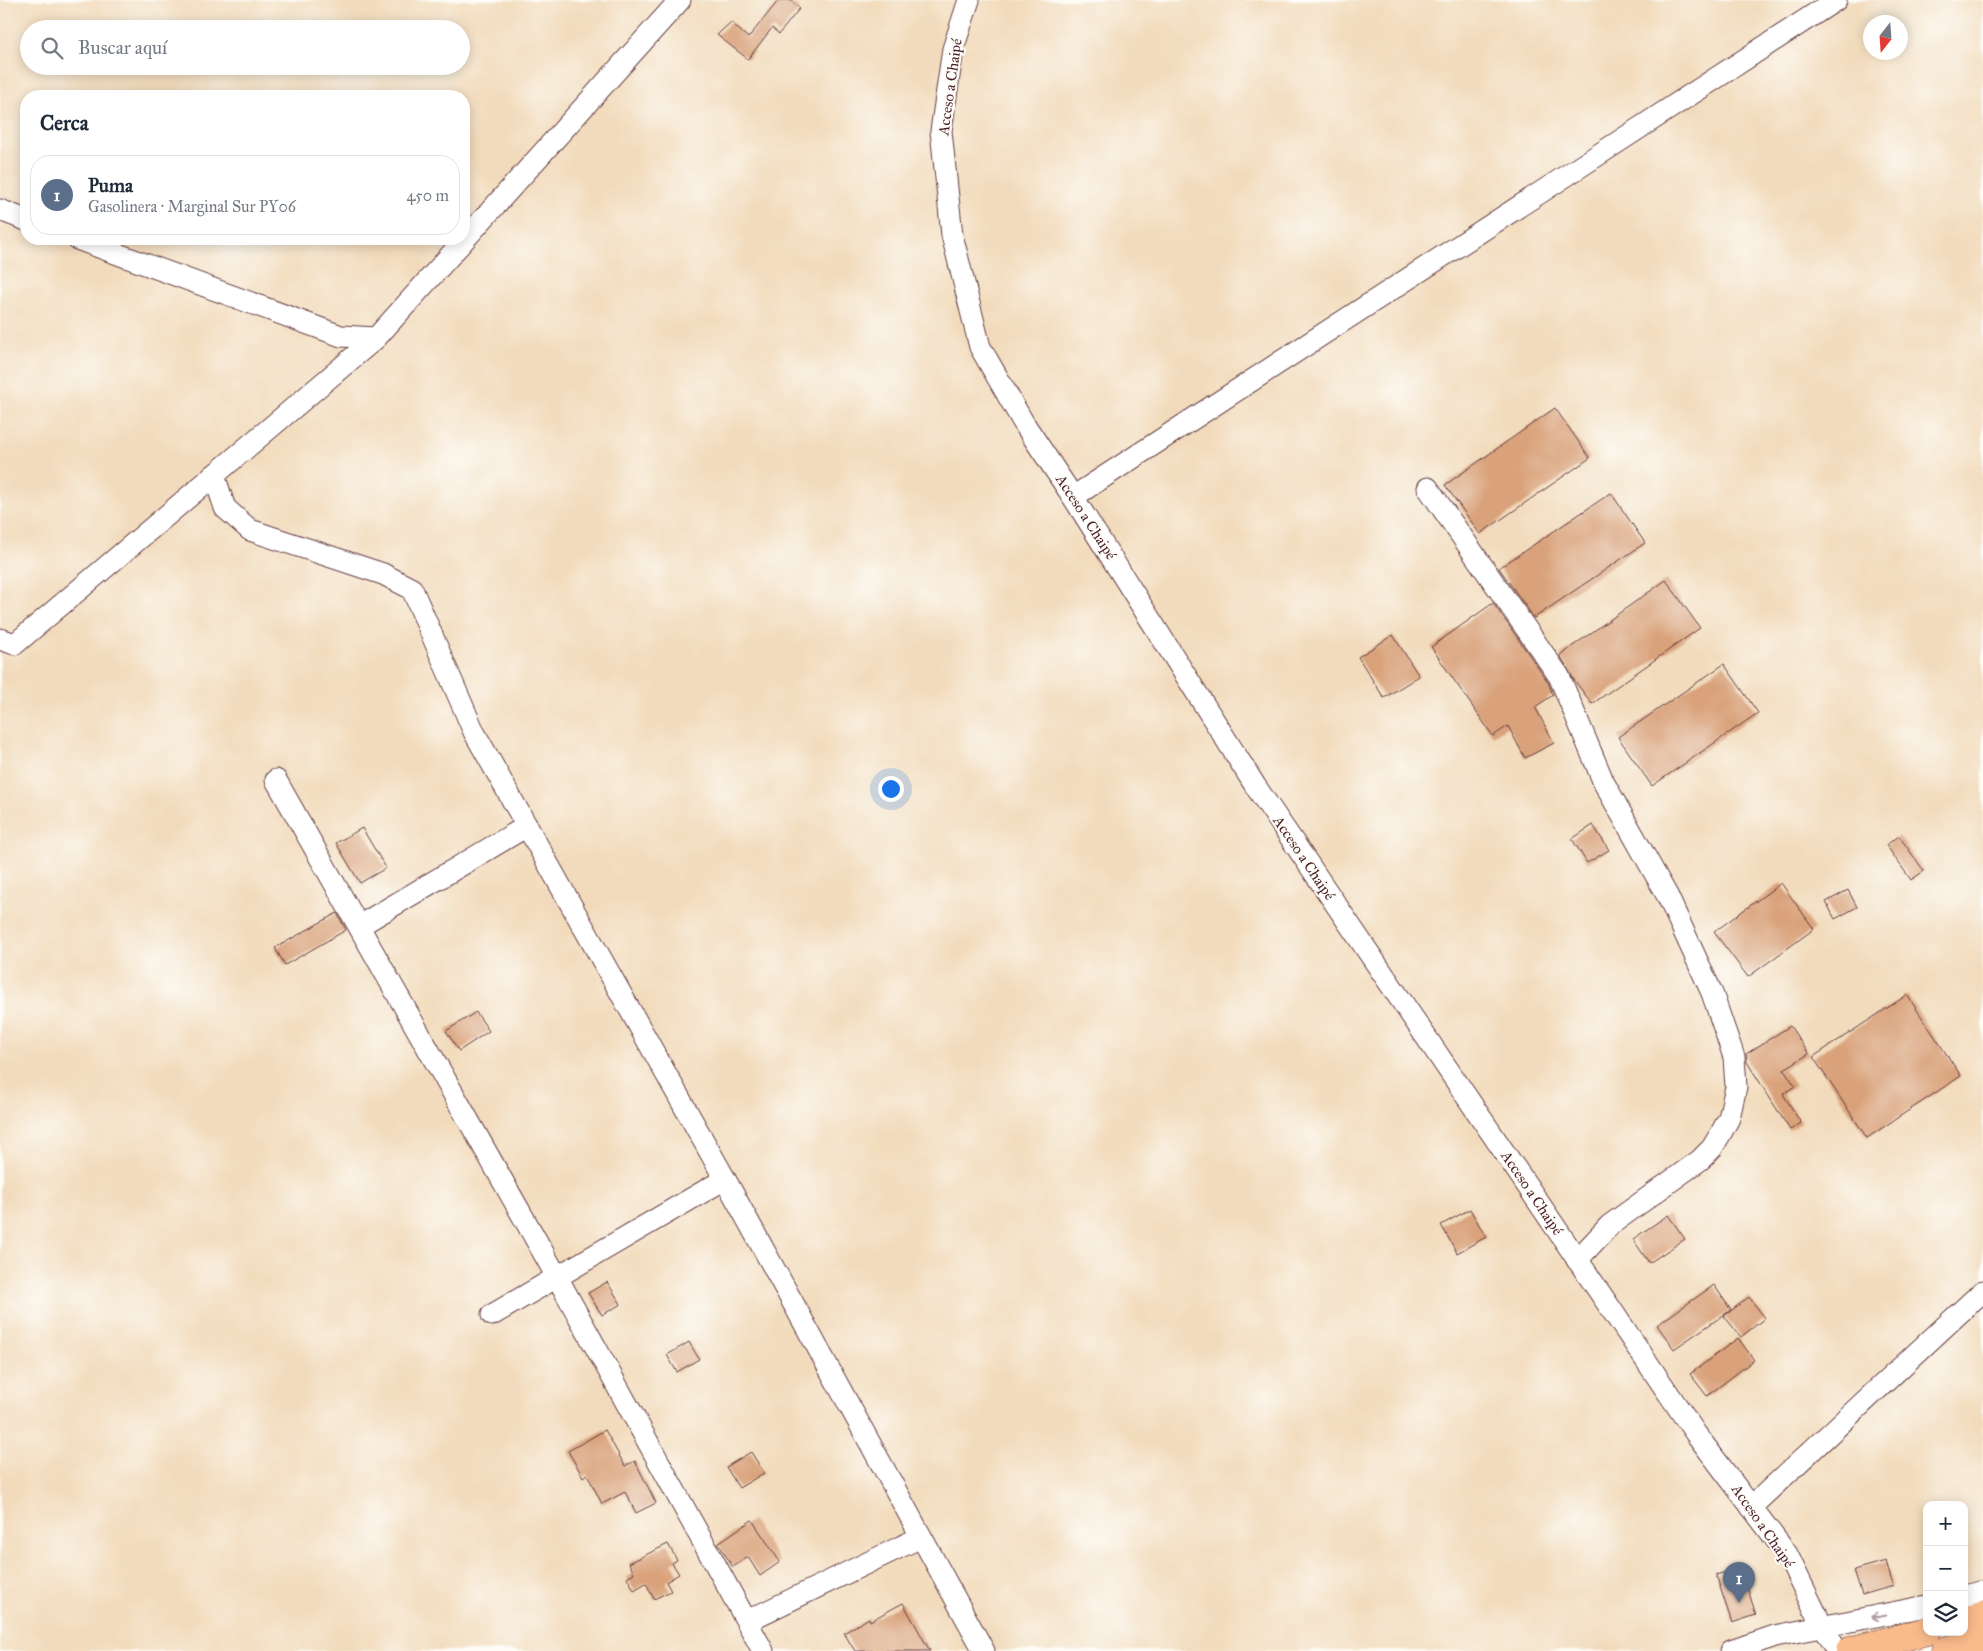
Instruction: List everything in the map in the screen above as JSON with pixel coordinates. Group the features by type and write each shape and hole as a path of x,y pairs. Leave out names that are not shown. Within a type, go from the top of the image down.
{"highway":[{"path":"1968,1620 1983,1616"},
{"path":"1850,1651 1923,1632"},
{"path":"1945,1651 1983,1640"}],"street":[{"path":"470,233 680,0"},
{"path":"1073,497 1836,0"},
{"name":"Acceso a Chaipé","path":"966,1 953,49 941,131 952,235 980,347 1023,422 1073,497 1256,787 1696,1434 1787,1554 1822,1626 1837,1651"},
{"path":"0,210 20,218"},
{"path":"93,245 341,336 376,338"},
{"path":"0,639 15,644 376,338 460,245"},
{"path":"214,475 225,508 250,530 383,574 412,589 474,732 725,1179 984,1651"},
{"path":"1428,488 1559,676 1604,783 1668,897 1691,944 1712,993 1734,1057 1736,1072 1734,1102 1725,1126 1712,1148 1700,1160 1610,1225 1577,1260"},
{"path":"276,780 557,1277 763,1651"},
{"path":"359,926 527,826"},
{"path":"492,1315 725,1179"},
{"path":"1751,1507 1983,1291"},
{"path":"747,1620 921,1537"},
{"path":"1968,1595 1983,1591"},
{"path":"1731,1651 1776,1636 1923,1607"}],"building":[{"path":"779,0 790,0 800,8 779,34 772,28 748,59 717,35 731,22 748,38"},
{"path":"1555,408 1590,458 1480,534 1445,485"},
{"path":"1611,493 1645,543 1534,618 1499,568"},
{"path":"1666,580 1700,628 1592,704 1574,680 1560,655"},
{"path":"1493,603 1548,682 1553,695 1535,707 1554,743 1525,758 1508,726 1493,736 1431,647"},
{"path":"1393,635 1419,676 1384,698 1358,657"},
{"path":"1724,664 1758,713 1652,786 1618,737"},
{"path":"1593,825 1609,850 1587,863 1572,839"},
{"path":"362,828 386,868 360,883 336,843"},
{"path":"1899,836 1924,871 1911,880 1886,845"},
{"path":"1781,883 1814,929 1748,977 1714,932"},
{"path":"1848,890 1857,907 1835,919 1826,902"},
{"path":"337,913 346,930 285,965 275,948"},
{"path":"1907,995 1961,1076 1867,1138 1813,1057"},
{"path":"476,1012 489,1031 459,1051 446,1031"},
{"path":"1790,1026 1809,1054 1784,1069 1795,1086 1783,1094 1801,1123 1790,1130 1747,1062 1746,1054"},
{"path":"1470,1209 1486,1237 1457,1253 1441,1225"},
{"path":"1668,1215 1685,1239 1649,1263 1633,1239"},
{"path":"607,1282 621,1304 602,1315 588,1293"},
{"path":"1714,1285 1731,1310 1674,1349 1657,1325"},
{"path":"1749,1297 1765,1318 1741,1337 1724,1316"},
{"path":"1738,1338 1754,1360 1707,1396 1690,1374"},
{"path":"689,1342 699,1359 677,1372 667,1355"},
{"path":"605,1430 625,1466 635,1461 656,1503 636,1513 625,1492 602,1504 587,1474 583,1477 568,1451"},
{"path":"751,1452 764,1473 739,1488 726,1467"},
{"path":"752,1520 780,1562 760,1576 748,1557 733,1567 718,1543"},
{"path":"668,1544 677,1560 672,1563 679,1574 666,1582 671,1591 654,1599 646,1583 634,1590 627,1577 634,1573 629,1563"},
{"path":"1886,1561 1893,1586 1862,1595 1854,1570"},
{"path":"1741,1567 1756,1615 1732,1623 1716,1575"},
{"path":"903,1603 930,1651 855,1651 844,1633 869,1618 870,1621"}],"place":[{"name":"Puma","path":"1739,1603"}]}
